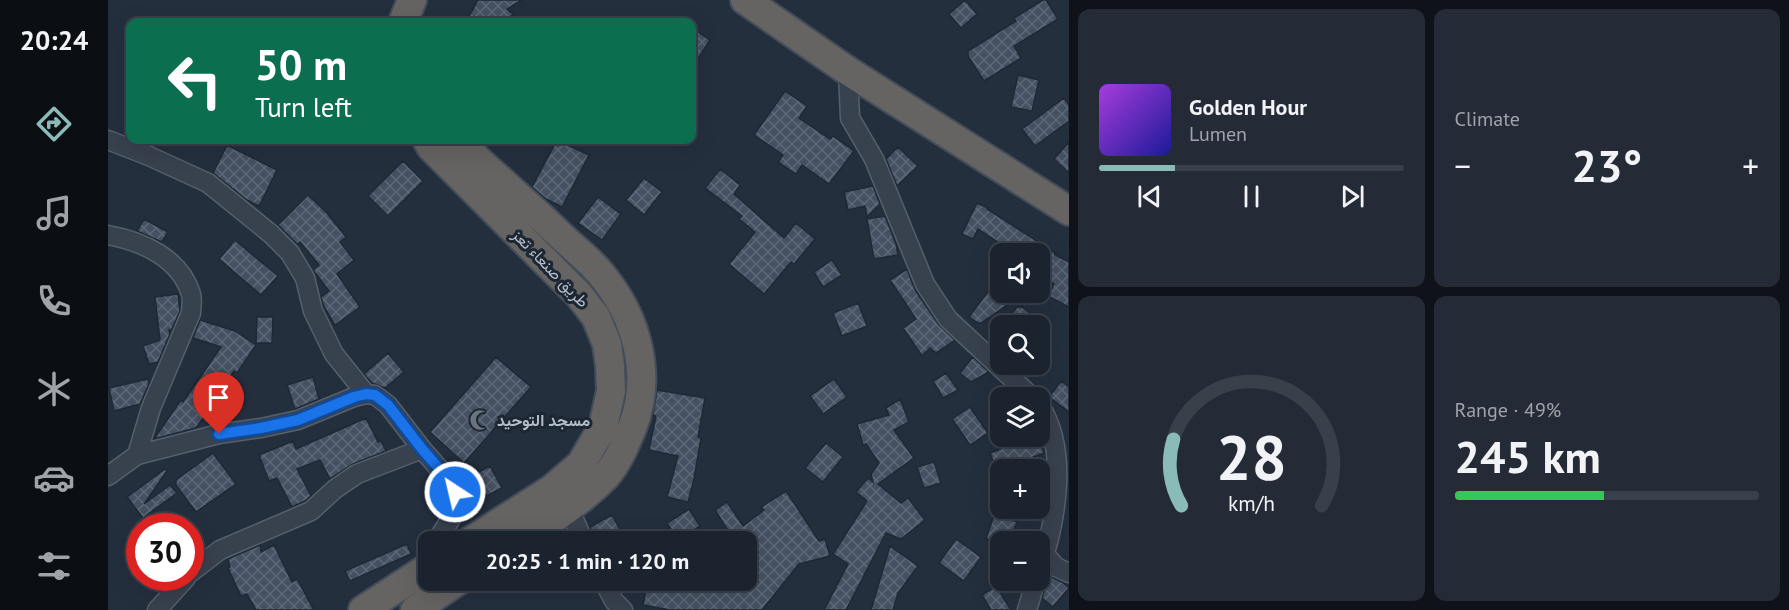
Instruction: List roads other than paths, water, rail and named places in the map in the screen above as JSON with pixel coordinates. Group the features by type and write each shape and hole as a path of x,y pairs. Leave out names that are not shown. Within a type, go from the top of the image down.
{"highway":[{"path":"745,0 848,71 1069,211"},
{"name":"طريق صنعاء تعز","path":"429,144 579,295 596,317 607,344 611,391 603,427 581,464 552,489 486,531"},
{"name":"طريق صنعاء تعز","path":"463,144 600,273 623,306 634,329 641,363 641,387 637,414 621,454 608,474 583,498 534,531"},
{"path":"363,610 418,570"},
{"path":"415,610 443,591"}],"street":[{"path":"848,71 850,118 874,159 924,284 948,319 1021,387"},
{"path":"108,140 208,183 271,234 290,253 305,278 313,311 334,354 366,394"},
{"path":"108,235 122,237 165,257 184,279 192,296 191,313 151,408 137,455"},
{"path":"108,476 137,455 219,434 298,420 354,397 366,394 375,395 388,405 449,480 455,492 456,502 450,520 443,531"},
{"path":"1050,424 1057,447 1057,492 1050,540"},
{"path":"204,562 220,550 311,511 335,489 357,474 422,449"},
{"path":"569,508 579,531"},
{"path":"1050,565 1069,573"},
{"path":"157,610 174,591"},
{"path":"609,591 614,601 623,610"},
{"path":"1027,610 1033,591"}],"place":[{"name":"مسجد التوحيد","path":"480,420"}]}
